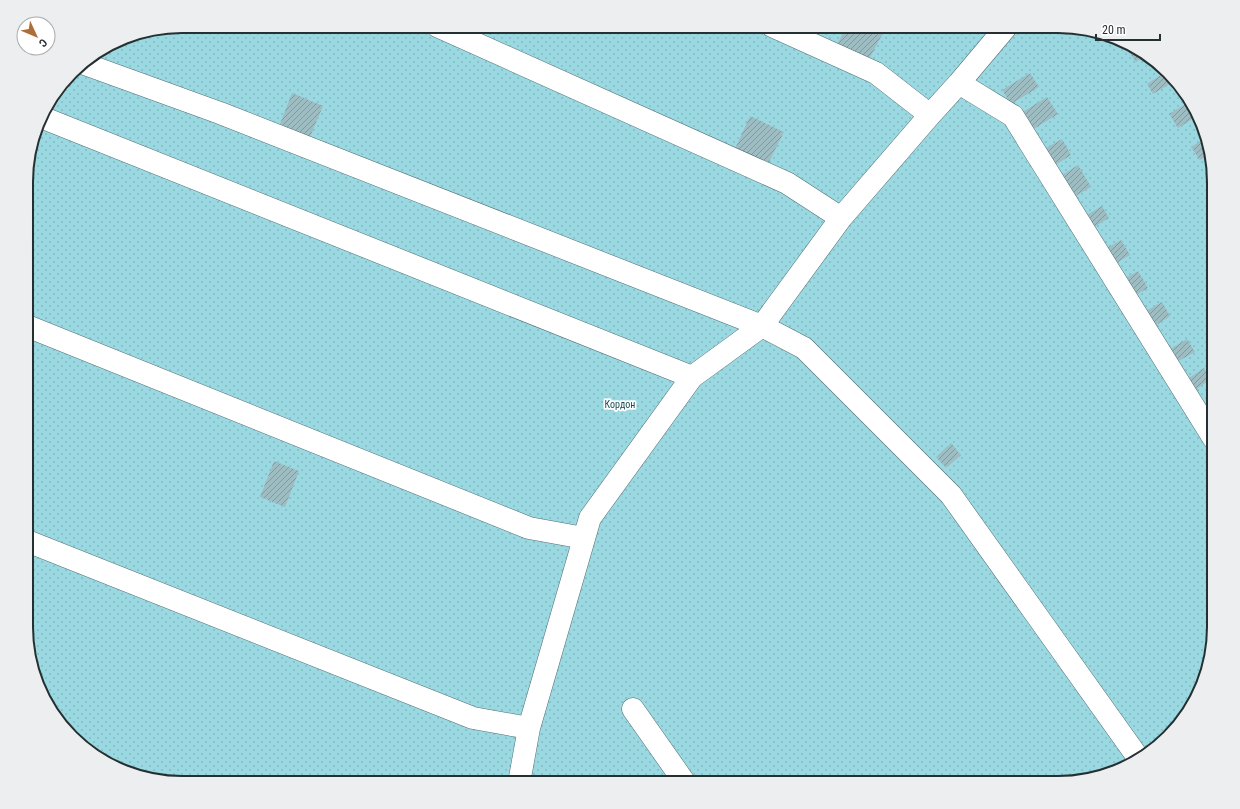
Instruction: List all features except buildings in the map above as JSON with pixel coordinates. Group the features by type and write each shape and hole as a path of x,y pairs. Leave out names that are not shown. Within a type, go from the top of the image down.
{"street":[{"path":"453,33 787,183 841,218"},
{"path":"787,33 876,73 930,115"},
{"path":"520,776 530,728 590,518 692,377 762,326 841,218 1001,33"},
{"path":"89,66 220,113 762,326 804,348 951,495 1136,754"},
{"path":"959,83 1013,116 1207,428"},
{"path":"47,119 692,377"},
{"path":"33,328 529,528 584,538"},
{"path":"33,543 473,718 530,728"},
{"path":"633,710 681,776"}],"green space":[{"name":"Кордон","path":"172,33 1068,33 1097,38 1115,44 1141,58 1170,84 1187,107 1196,125 1202,143 1207,172 1207,637 1202,666 1196,684 1182,710 1156,739 1133,756 1115,765 1097,771 1068,776 172,776 143,771 125,765 99,751 70,725 53,702 44,684 34,647 34,162 38,143 48,116 64,91 84,70 99,58 125,44 143,38"}]}
